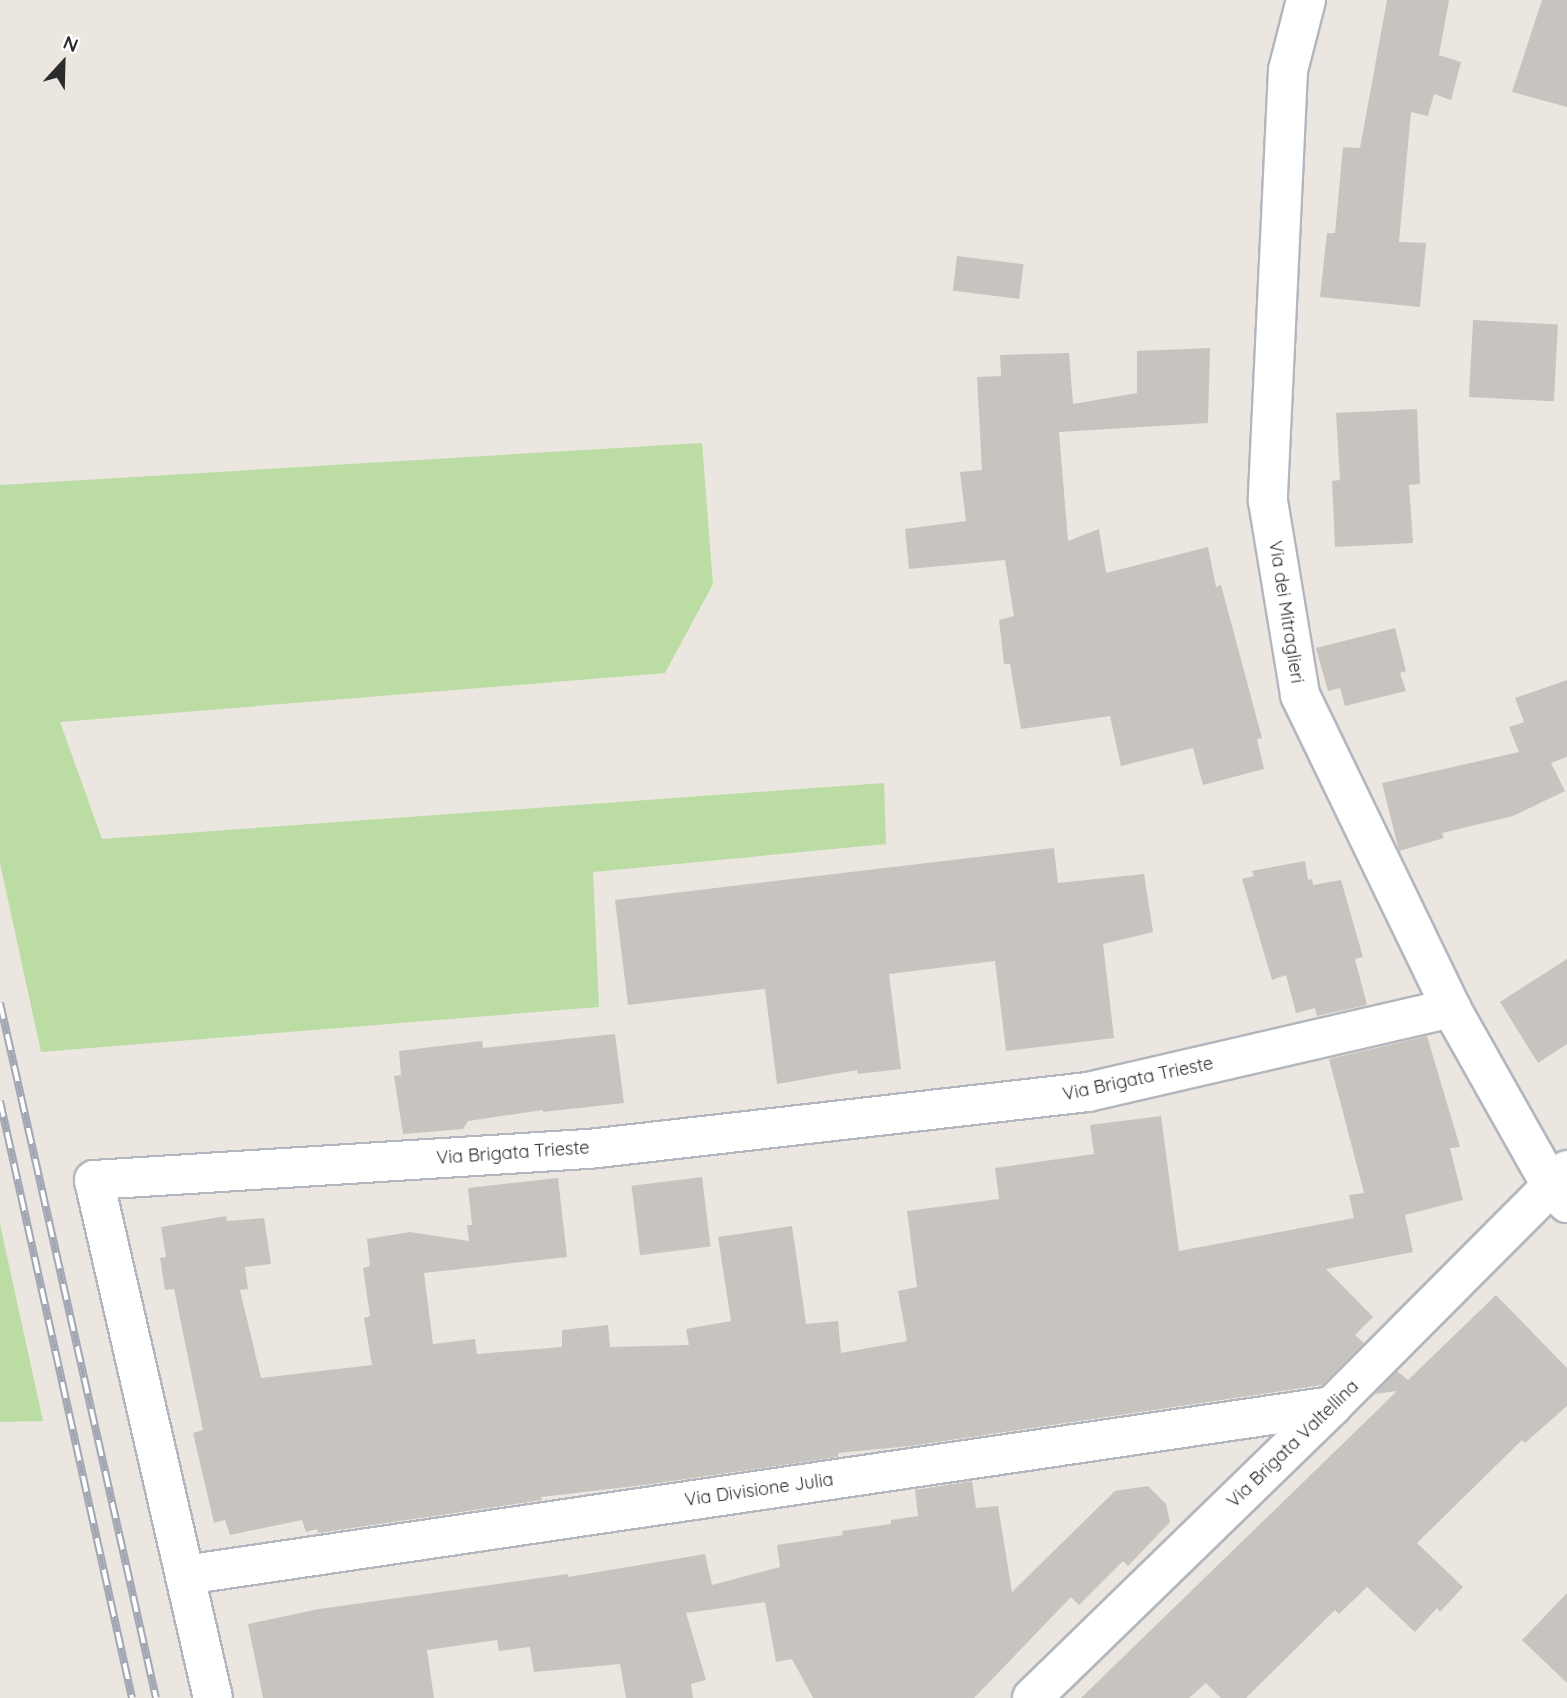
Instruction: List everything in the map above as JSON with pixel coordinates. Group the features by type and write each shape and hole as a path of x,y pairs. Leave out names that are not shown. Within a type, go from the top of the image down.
{"street":[{"name":"Via dei Mitraglieri","path":"1306,0 1288,69 1268,501 1300,695 1451,1008 1562,1187"},
{"name":"Via Brigata Trieste","path":"213,1698 94,1180 589,1149 1088,1092 1451,1008"},
{"name":"Via Brigata Valtellina","path":"1032,1698 1562,1187"},
{"name":"Via Divisione Julia","path":"185,1575 1332,1406"}],"green space":[{"path":"702,443 713,584 665,673 60,722 102,839 884,783 886,844 593,872 599,1007 41,1052 0,863 0,485"},
{"path":"0,1224 43,1421 0,1422"}],"building":[{"path":"1387,0 1449,0 1439,55 1461,62 1451,100 1434,94 1428,116 1411,112 1399,242 1426,243 1420,307 1320,297 1327,233 1335,233 1343,147 1360,148"},
{"path":"1542,0 1567,0 1567,107 1512,92"},
{"path":"957,256 1024,264 1019,299 953,291"},
{"path":"1473,320 1558,324 1554,401 1469,397"},
{"path":"1210,348 1208,423 1059,432 1068,541 1099,529 1106,573 1208,547 1216,587 1221,585 1262,738 1257,739 1264,769 1203,785 1193,748 1121,766 1110,716 1021,729 1010,664 1004,664 999,620 1014,616 1005,560 909,569 905,529 966,521 960,472 982,470 977,377 1001,376 1000,355 1069,353 1073,404 1137,393 1137,351"},
{"path":"1417,409 1420,484 1409,485 1413,543 1335,547 1332,481 1340,480 1336,413"},
{"path":"1395,628 1406,671 1400,673 1406,691 1345,706 1340,688 1328,691 1316,648"},
{"path":"1567,680 1567,757 1551,763 1565,791 1513,816 1442,833 1444,838 1399,851 1382,783 1519,752 1509,727 1524,722 1515,698"},
{"path":"1054,848 1058,883 1144,874 1153,932 1103,944 1114,1038 1006,1051 995,961 889,974 901,1069 858,1074 857,1070 777,1084 765,989 628,1005 615,900"},
{"path":"1305,861 1308,880 1312,879 1313,885 1341,880 1363,957 1355,959 1367,1005 1317,1016 1315,1008 1296,1013 1286,975 1272,980 1242,879 1254,876 1252,871"},
{"path":"1567,959 1567,1044 1538,1063 1500,1002"},
{"path":"615,1034 624,1103 543,1110 468,1121 463,1129 403,1134 394,1076 401,1075 399,1051 482,1041 483,1048"},
{"path":"1427,1036 1460,1147 1450,1148 1463,1200 1405,1215 1413,1252 1326,1269 1373,1317 1355,1335 1364,1343 1322,1385 910,1446 838,1453 838,1457 541,1497 542,1500 318,1533 317,1529 306,1532 302,1520 230,1535 225,1520 214,1523 193,1433 203,1430 174,1289 165,1290 160,1258 166,1257 161,1227 226,1216 227,1221 264,1218 271,1264 245,1267 248,1289 240,1290 261,1378 372,1365 364,1318 370,1316 363,1268 370,1266 367,1239 410,1232 469,1241 467,1225 472,1225 468,1188 558,1178 567,1257 424,1273 433,1344 475,1339 477,1354 562,1347 562,1330 608,1325 610,1347 689,1345 686,1329 731,1321 718,1237 792,1226 806,1324 838,1321 841,1353 907,1341 898,1291 917,1287 907,1211 999,1199 995,1168 1094,1154 1090,1125 1161,1116 1179,1251 1354,1218 1349,1195 1364,1193 1329,1059"},
{"path":"702,1177 711,1246 640,1255 632,1186"},
{"path":"1496,1295 1567,1368 1567,1406 1525,1443 1522,1440 1417,1543 1463,1587 1440,1612 1437,1608 1415,1632 1367,1587 1339,1614 1335,1610 1246,1698 1221,1698 1206,1683 1189,1698 1081,1698 1397,1391 1375,1394 1397,1371 1408,1380"},
{"path":"972,1481 976,1508 998,1506 1012,1592 1115,1491 1148,1486 1166,1504 1170,1522 1128,1566 1123,1561 1079,1605 1071,1597 974,1698 813,1698 792,1659 776,1662 765,1602 686,1613 706,1680 691,1684 693,1698 626,1698 620,1664 534,1672 530,1647 499,1651 497,1640 427,1650 434,1698 263,1698 248,1624 319,1609 568,1574 568,1577 705,1554 712,1585 780,1567 777,1545 843,1535 842,1531 891,1524 891,1520 918,1516 915,1490"},
{"path":"1567,1593 1567,1683 1522,1640"}],"railway":[{"path":"0,1003 156,1698"},
{"path":"0,1101 132,1698"}]}
